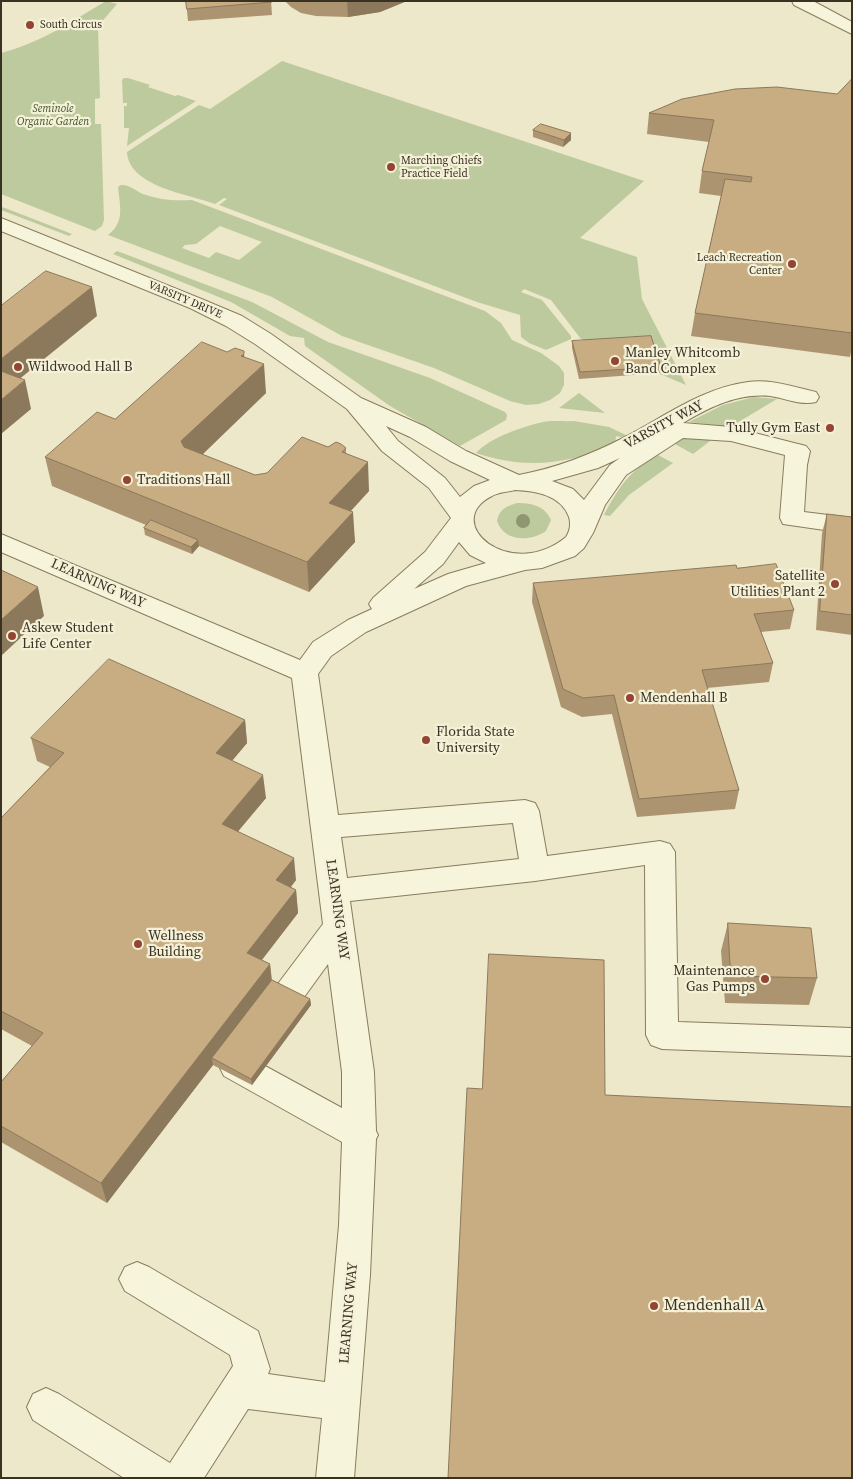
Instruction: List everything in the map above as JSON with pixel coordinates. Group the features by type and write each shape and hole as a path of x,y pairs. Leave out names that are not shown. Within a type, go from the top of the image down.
{"street":[{"path":"800,1 852,29"},
{"name":"VARSITY DRIVE","path":"1,224 234,321 263,339 353,403 418,432 458,456 519,482"},
{"name":"VARSITY WAY","path":"519,482 588,464 622,448 712,399 730,392 748,389 769,389 808,397"},
{"name":"VARSITY DRIVE","path":"353,403 390,446 437,483 461,519"},
{"name":"VARSITY WAY","path":"582,530 594,504 618,470 679,430 731,434 798,451 795,465 792,518 852,526"},
{"path":"305,673 322,649 357,626 434,558 461,519 469,502 482,491 519,482 541,485 561,492 575,504 582,516 582,530 576,542 565,551 548,559 486,571 457,580 357,626"},
{"path":"461,519 463,530 472,544 486,554 505,560 527,562"},
{"name":"LEARNING WAY","path":"1,542 305,673 358,1072 361,1135 359,1199 335,1478"},
{"path":"325,827 525,811 535,869"},
{"path":"334,891 535,869 660,852 662,1035 852,1042"},
{"path":"339,926 235,1066 361,1135"},
{"path":"137,1279 245,1344 252,1369 182,1478"},
{"path":"238,1389 341,1402"},
{"path":"46,1407 159,1478"}],"green space":[{"name":"Seminole Organic Garden","path":"106,1 117,4 98,26 100,98 95,99 95,124 101,124 104,220 102,226 95,231 1,194 1,53 42,38"},
{"name":"Marching Chiefs Practice Field","path":"282,61 644,181 580,238 637,257 642,299 686,385 660,374 650,343 585,341 581,339 551,300 524,289 521,292 542,300 571,336 571,339 546,350 529,343 521,337 520,315 477,302 219,205 227,199 224,198 215,204 162,187 149,181 130,164 127,152 199,105 210,109"},
{"path":"124,78 150,85 148,87 175,96 178,95 196,101 127,146 129,128 124,128 124,106 127,106 127,103 123,103 122,80"},
{"path":"121,185 127,186 143,194 161,199 192,200 485,311 501,323 512,340 541,353 559,366 564,373 564,385 560,393 550,400 539,404 526,405 510,401 434,368 342,336 272,297 108,235 117,225 119,219 118,187","holes":["220,226 262,242 239,260 216,252 209,258 182,248 185,245 196,244"]},
{"path":"1,207 72,234 69,236 1,210"},
{"path":"117,251 252,302 328,342 430,378 505,412 507,415 506,420 460,446 390,406 305,346 304,338 290,336 231,302 113,254"},
{"path":"579,393 605,413 559,408"},
{"path":"754,397 777,399 730,427 689,422 723,405"},
{"path":"547,421 574,421 609,427 628,436 625,438 616,436 615,445 580,457 546,462 513,462 476,453 482,447 507,433"},
{"path":"680,438 714,438 693,454 673,443"},
{"path":"656,454 673,463 629,495 610,516 604,515 626,481 638,468"},
{"path":"517,503 542,508 551,520 546,531 540,535 525,538 518,538 505,533 500,528 497,521 498,517 504,509"}],"building":[{"path":"186,1 271,1 272,2 187,9"},
{"path":"852,79 852,333 695,313 725,179 751,182 752,177 702,171 714,120 649,113 682,99 735,89 777,87 837,94"},
{"path":"541,124 571,133 564,140 533,130"},
{"path":"46,271 92,287 1,359 1,306"},
{"name":"Manley Whitcomb Band Complex","path":"651,336 661,367 580,372 572,341"},
{"name":"Traditions Hall","path":"202,342 227,352 235,348 244,351 244,354 241,356 264,364 181,441 184,447 255,475 267,473 302,437 328,447 336,442 346,448 342,452 368,462 329,503 353,512 307,562 45,457 97,412 115,419"},
{"path":"1,371 25,380 1,400"},
{"name":"Satellite Utilities Plant 2","path":"827,514 852,517 852,615 820,611"},
{"path":"151,520 198,540 191,547 144,528"},
{"name":"Mendenhall B","path":"776,564 794,610 754,614 773,663 702,670 739,790 639,799 614,695 583,698 563,689 533,583 736,565 737,568"},
{"path":"1,570 38,587 1,620"},
{"name":"Wellness Building","path":"109,659 245,720 216,753 263,775 222,824 294,858 276,880 296,890 247,953 270,964 101,1183 1,1126 1,1082 43,1033 1,1011 1,818 64,753 31,738"},
{"path":"728,923 811,928 817,978 731,976"},
{"name":"Mendenhall A","path":"489,954 604,960 605,1095 852,1107 852,1478 448,1478 467,1088 482,1089"},
{"path":"272,980 310,999 251,1079 212,1058"}],"place":[{"name":"South Circus","path":"30,25"},
{"name":"Marching Chiefs Practice Field","path":"391,167"},
{"name":"Leach Recreation Center","path":"792,264"},
{"name":"Manley Whitcomb Band Complex","path":"615,361"},
{"name":"Wildwood Hall B","path":"18,367"},
{"name":"Tully Gym East","path":"830,428"},
{"name":"Traditions Hall","path":"127,480"},
{"name":"Satellite Utilities Plant 2","path":"835,584"},
{"name":"Askew Student Life Center","path":"12,636"},
{"name":"Mendenhall B","path":"630,698"},
{"name":"Florida State University","path":"426,740"},
{"name":"Wellness Building","path":"138,944"},
{"name":"Maintenance Gas Pumps","path":"765,979"},
{"name":"Mendenhall A","path":"654,1306"}]}
